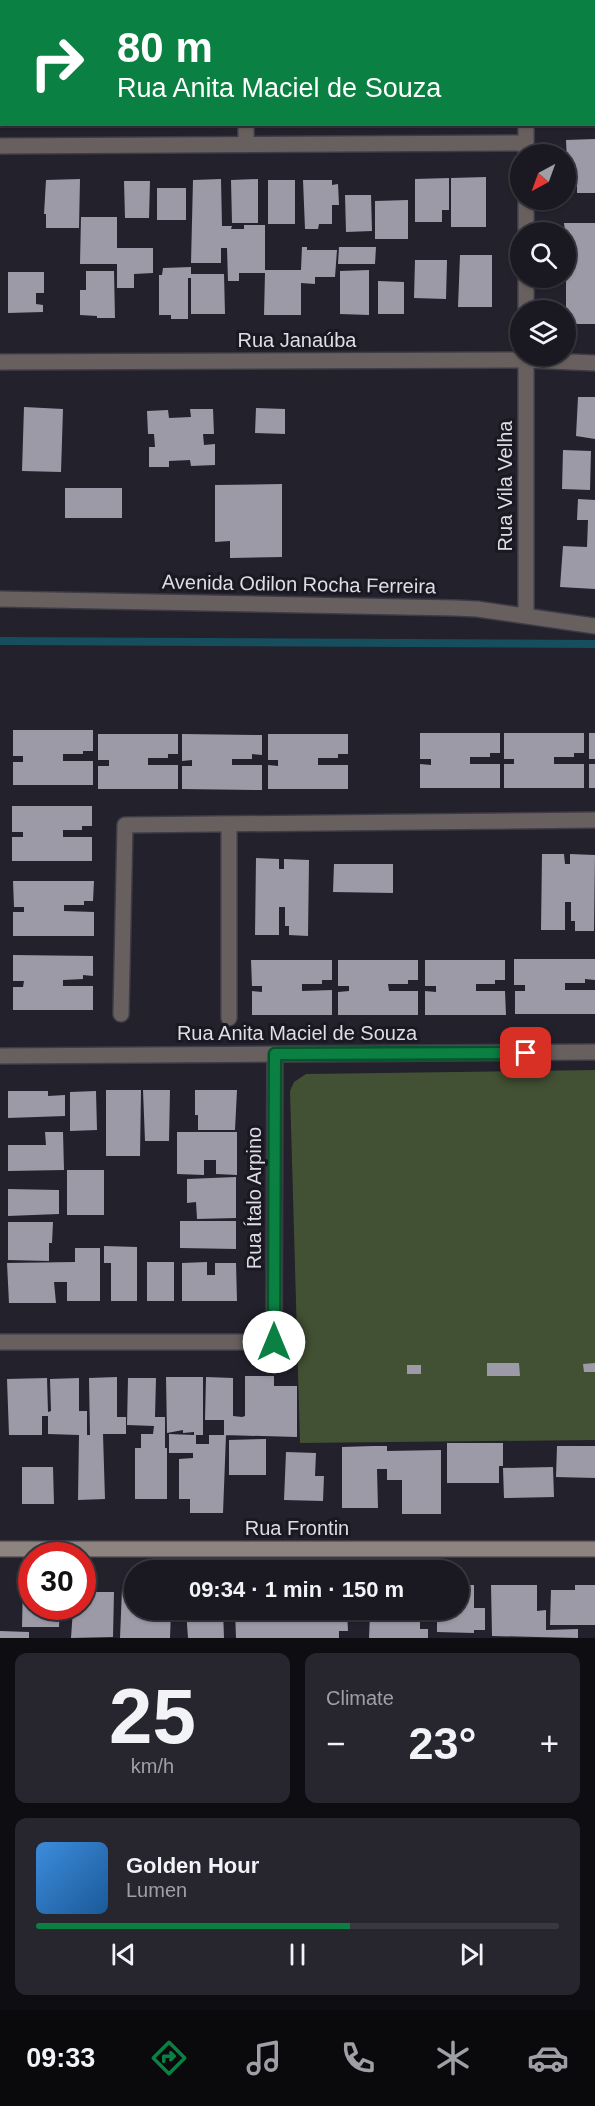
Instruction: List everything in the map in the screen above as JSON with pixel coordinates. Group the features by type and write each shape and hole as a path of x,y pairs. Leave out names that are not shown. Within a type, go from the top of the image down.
{"street":[{"path":"246,126 246,145"},
{"path":"526,126 526,144"},
{"path":"0,146 246,145 510,149"},
{"name":"Rua Janaúba","path":"0,362 510,358"},
{"name":"Rua Janaúba","path":"576,362 595,363"},
{"name":"Rua Vila Velha","path":"526,366 526,616"},
{"name":"Avenida Odilon Rocha Ferreira","path":"0,599 454,608 595,626"},
{"path":"121,1014 125,825 595,820"},
{"path":"229,824 229,1018"},
{"name":"Rua Anita Maciel de Souza","path":"0,1056 595,1052"},
{"name":"Rua Ítalo Arpino","path":"0,1342 274,1342 275,1054"},
{"name":"Rua Frontin","path":"0,1550 595,1549"}],"green space":[{"path":"595,1070 595,1440 300,1443 290,1091 294,1082 306,1074"}],"building":[{"path":"595,139 595,193 577,193 576,144 566,144 566,140"},
{"path":"486,177 486,227 451,227 451,178"},
{"path":"449,178 449,210 442,210 442,222 415,222 415,179"},
{"path":"80,179 79,228 46,228 46,214 44,214 46,180"},
{"path":"221,179 222,226 244,229 244,225 265,225 265,270 301,270 302,247 307,247 307,250 337,250 335,277 315,277 315,284 301,283 301,315 264,315 265,273 239,273 239,281 228,281 227,248 221,248 221,263 191,263 193,180"},
{"path":"258,179 258,223 232,223 231,180"},
{"path":"268,180 295,180 295,224 268,224"},
{"path":"303,180 332,180 332,185 338,184 339,205 332,205 332,224 319,224 318,229 305,229"},
{"path":"124,181 150,181 149,218 125,218"},
{"path":"157,188 186,188 186,220 157,220"},
{"path":"345,195 371,195 372,231 346,232"},
{"path":"408,200 408,239 375,239 375,201"},
{"path":"81,217 117,217 117,248 153,248 153,273 134,274 134,288 117,288 117,264 80,264"},
{"path":"576,223 595,223 595,324 576,324 576,300 566,300 566,288 576,288"},
{"path":"339,247 376,247 375,264 338,264"},
{"path":"460,255 492,255 492,307 458,307"},
{"path":"415,260 447,260 446,299 414,298"},
{"path":"191,267 191,274 224,274 225,314 191,314 191,278 188,278 188,319 171,319 171,315 159,315 159,275 162,275 163,268"},
{"path":"369,270 369,315 340,314 340,271"},
{"path":"86,271 114,271 115,318 80,315 80,290 86,290"},
{"path":"8,272 44,272 44,293 36,293 36,304 43,305 43,312 8,313"},
{"path":"378,281 404,282 404,314 378,314"},
{"path":"578,397 595,397 595,439 576,436"},
{"path":"24,407 63,409 61,472 22,471"},
{"path":"256,408 285,409 285,434 255,433"},
{"path":"190,409 213,409 214,434 203,434 204,445 215,444 215,465 191,466 190,460 169,461 169,467 149,467 149,447 155,447 154,434 148,434 147,411 168,410 169,418 191,417"},
{"path":"563,450 591,451 590,490 562,489"},
{"path":"282,484 282,557 230,558 230,541 215,542 215,485"},
{"path":"65,488 122,488 122,518 65,518"},
{"path":"578,499 595,500 595,589 560,587 563,546 587,547 588,520 577,520"},
{"path":"13,730 93,730 93,751 83,751 83,754 63,754 63,761 93,761 93,785 13,785 13,762 23,762 23,756 13,756"},
{"path":"420,733 500,733 500,753 490,753 490,757 470,757 470,764 500,764 500,788 420,788 420,764 431,765 431,759 420,759"},
{"path":"504,733 584,733 584,753 574,753 574,757 554,757 554,764 584,764 584,788 504,788 504,764 514,764 514,759 504,759"},
{"path":"589,733 595,733 595,759 589,759"},
{"path":"98,734 178,734 178,754 168,754 168,758 148,758 148,765 178,765 178,789 98,789 98,766 109,766 109,760 98,760"},
{"path":"182,734 262,735 262,755 252,754 252,759 232,759 232,765 262,765 262,790 182,789 182,766 192,766 192,760 182,761"},
{"path":"268,734 348,734 348,754 338,754 338,758 318,758 318,765 348,765 348,789 268,789 268,765 278,766 278,760 268,760"},
{"path":"589,764 595,764 595,788 589,788"},
{"path":"12,806 92,806 92,826 82,826 82,830 63,830 63,837 92,837 92,861 12,861 12,837 23,837 23,832 12,832"},
{"path":"542,854 564,854 565,864 570,864 570,854 595,855 594,931 575,931 575,921 571,921 571,902 565,902 565,930 541,930"},
{"path":"256,858 279,859 279,869 284,869 284,859 309,860 308,936 289,935 289,926 285,926 285,907 279,907 279,935 255,935"},
{"path":"334,864 393,864 393,893 333,892"},
{"path":"13,881 94,881 93,901 84,901 84,905 64,905 64,911 94,912 94,936 13,936 13,912 24,912 24,907 14,907"},
{"path":"13,955 93,956 93,976 83,975 83,979 63,980 63,986 93,986 93,1010 13,1010 13,987 23,987 24,981 13,981"},
{"path":"514,959 595,959 595,980 585,979 585,983 565,983 565,990 595,990 595,1014 515,1014 515,991 525,991 525,985 514,985"},
{"path":"251,960 332,960 332,980 322,980 322,984 302,984 302,991 332,990 332,1015 252,1015 252,991 262,992 262,986 252,986"},
{"path":"338,960 418,960 418,980 408,980 408,984 388,984 389,991 418,991 418,1015 338,1015 338,992 349,991 349,986 338,986"},
{"path":"425,960 505,960 505,980 495,980 495,984 476,984 476,991 505,991 506,1015 425,1015 425,991 436,992 436,986 425,986"},
{"path":"106,1090 141,1090 140,1156 106,1156"},
{"path":"143,1090 170,1090 169,1141 145,1141"},
{"path":"195,1090 237,1090 235,1130 198,1130 198,1115 195,1115"},
{"path":"8,1091 48,1091 48,1096 65,1095 65,1116 8,1118"},
{"path":"96,1091 97,1130 70,1131 70,1092"},
{"path":"45,1132 63,1132 64,1170 8,1171 8,1145 46,1145"},
{"path":"177,1132 237,1132 237,1175 216,1174 216,1160 204,1160 204,1175 177,1174"},
{"path":"67,1170 104,1170 104,1215 67,1215"},
{"path":"236,1177 236,1218 197,1219 196,1202 187,1203 187,1179"},
{"path":"8,1189 59,1190 59,1214 8,1216"},
{"path":"180,1221 236,1221 236,1249 180,1248"},
{"path":"8,1222 53,1222 52,1243 49,1243 49,1261 8,1260"},
{"path":"104,1246 137,1247 137,1301 111,1301 111,1263 104,1263"},
{"path":"75,1248 100,1248 100,1301 67,1301 67,1282 54,1282 56,1303 9,1303 7,1263 75,1262"},
{"path":"147,1262 174,1262 174,1301 147,1301"},
{"path":"207,1262 207,1275 215,1275 215,1263 236,1263 237,1301 182,1301 182,1263"},
{"path":"487,1363 519,1363 520,1376 487,1376"},
{"path":"595,1363 595,1372 584,1372 583,1364"},
{"path":"407,1365 421,1365 421,1374 407,1374"},
{"path":"245,1376 274,1376 274,1386 297,1386 297,1437 224,1435 224,1420 205,1420 206,1377 233,1378 233,1416 242,1417 245,1416"},
{"path":"117,1377 117,1417 126,1417 126,1434 103,1434 105,1499 78,1500 79,1435 48,1434 48,1416 42,1416 42,1435 9,1435 7,1379 47,1378 48,1412 51,1411 50,1379 79,1378 79,1411 87,1411 87,1435 90,1435 89,1378"},
{"path":"166,1377 203,1377 203,1435 196,1435 196,1444 209,1444 209,1435 226,1435 223,1513 190,1513 190,1499 179,1499 179,1459 193,1458 193,1453 169,1453 169,1434 194,1435 194,1432 183,1433 183,1430 167,1433"},
{"path":"128,1378 156,1378 155,1417 165,1417 167,1499 135,1499 135,1448 141,1448 141,1434 153,1434 154,1426 127,1425"},
{"path":"266,1439 266,1475 229,1475 229,1440"},
{"path":"447,1443 503,1443 503,1466 499,1466 499,1483 447,1483"},
{"path":"387,1446 387,1451 441,1450 441,1514 402,1514 402,1480 387,1480 387,1469 377,1469 378,1508 342,1508 342,1447"},
{"path":"557,1446 595,1446 595,1478 556,1477"},
{"path":"286,1452 316,1453 315,1476 324,1476 323,1501 284,1500"},
{"path":"22,1467 53,1467 54,1504 22,1504"},
{"path":"553,1467 554,1497 504,1498 503,1468"},
{"path":"469,1585 474,1585 474,1608 485,1608 485,1630 474,1630 474,1633 437,1632 437,1620 469,1620"},
{"path":"491,1585 537,1585 537,1611 546,1610 546,1630 578,1629 578,1638 492,1636"},
{"path":"575,1585 595,1585 595,1625 550,1625 551,1590 575,1590"},
{"path":"122,1589 124,1589 124,1620 171,1620 170,1638 120,1638"},
{"path":"96,1592 114,1592 113,1637 71,1638 72,1620 96,1620"},
{"path":"22,1620 59,1620 59,1627 22,1627"},
{"path":"187,1620 223,1620 224,1638 188,1638"},
{"path":"235,1620 347,1620 348,1631 339,1631 339,1638 236,1638"},
{"path":"370,1620 420,1620 420,1629 428,1629 428,1638 369,1638"},
{"path":"0,1631 29,1632 29,1638 0,1638"}],"waterway":[{"path":"0,641 595,644"}],"route":[{"path":"274,1342 275,1054 526,1053"}]}
